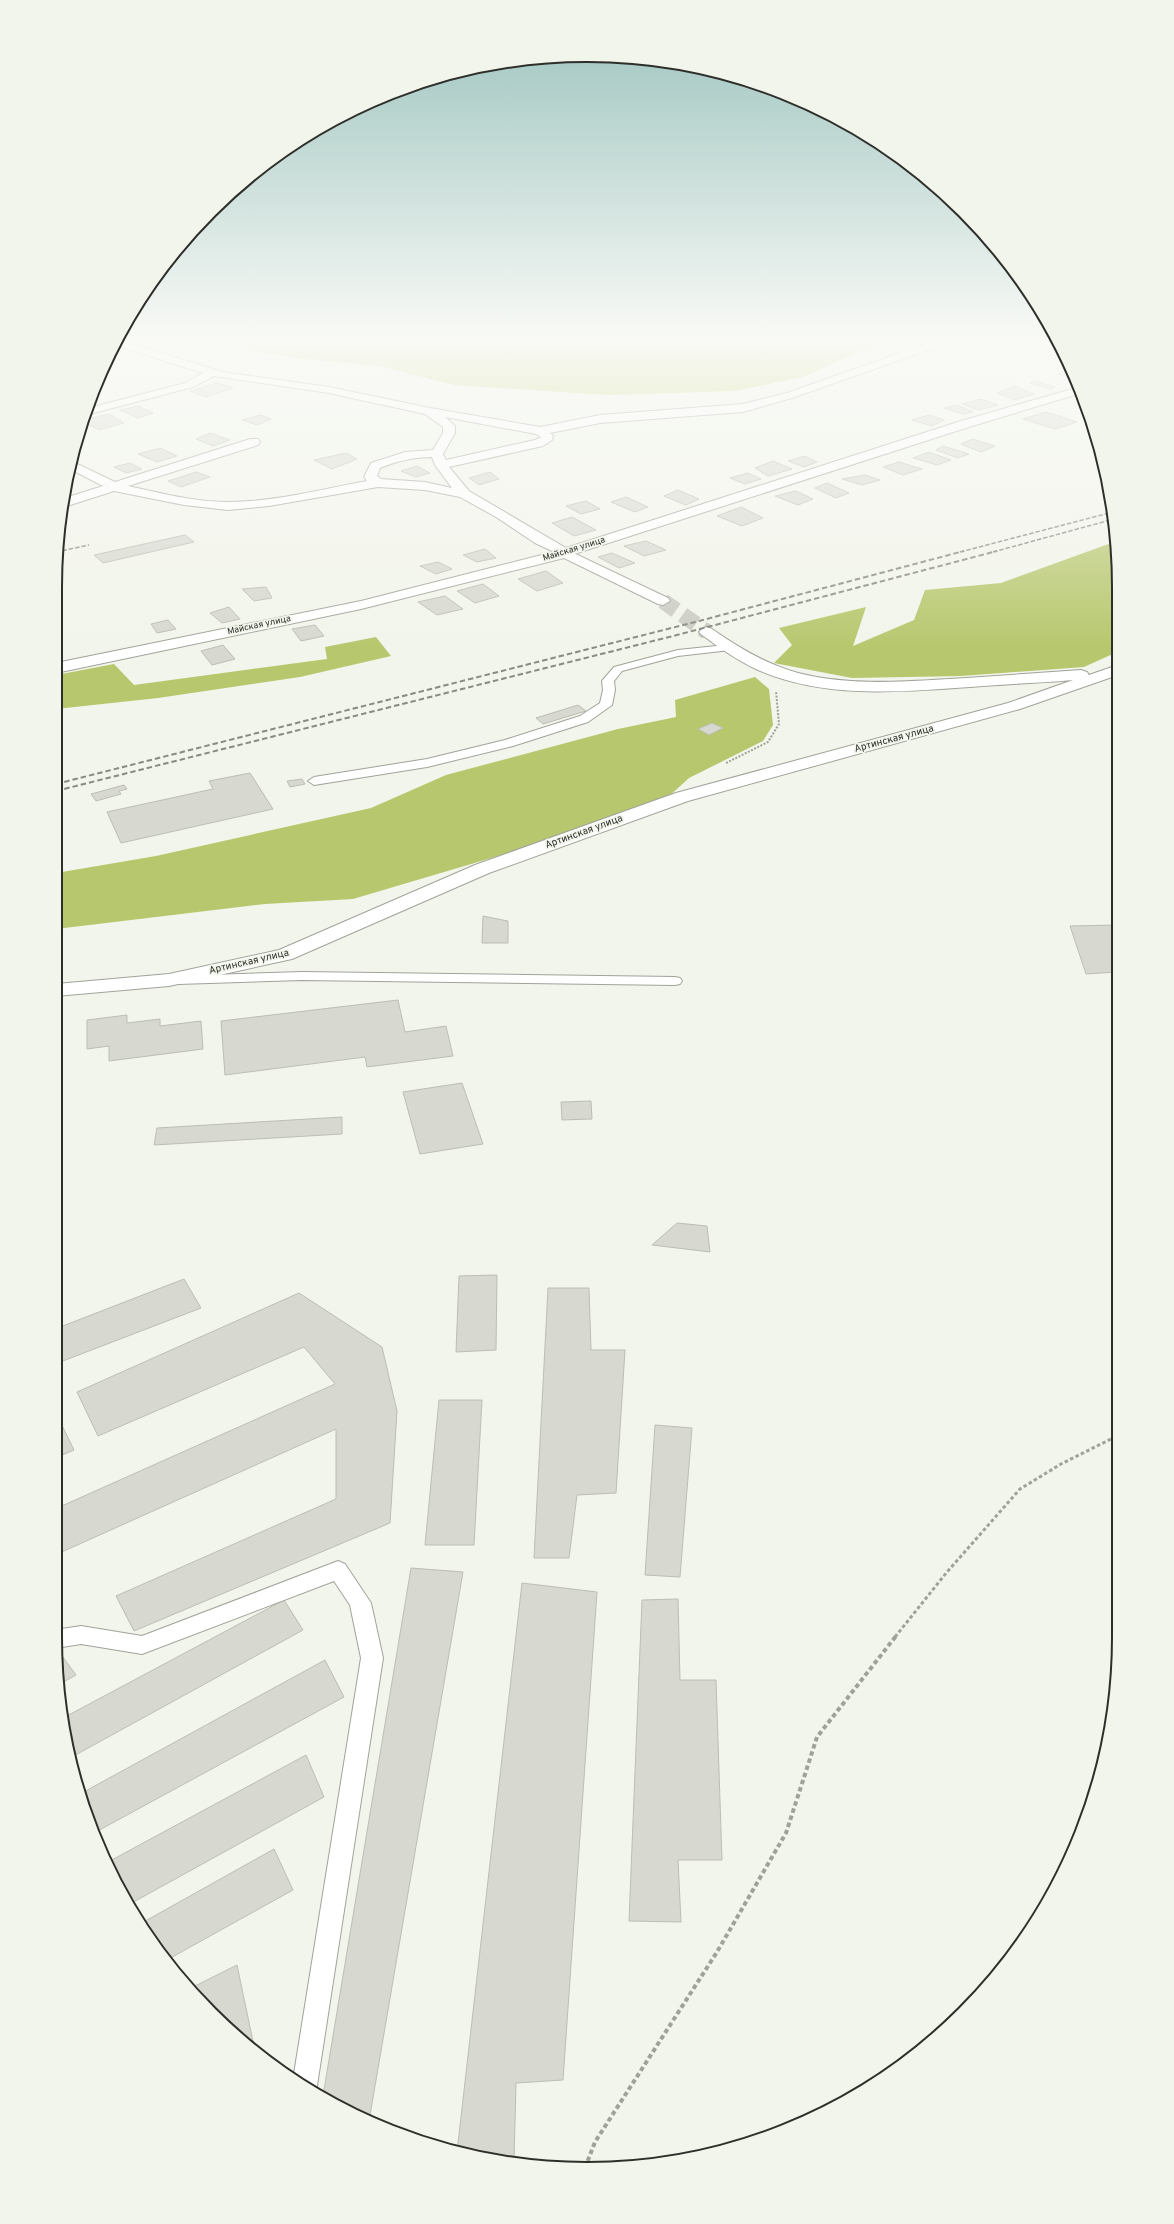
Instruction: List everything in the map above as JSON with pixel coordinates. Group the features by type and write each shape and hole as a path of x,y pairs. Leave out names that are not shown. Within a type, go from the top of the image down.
{"street":[{"path":"69,502 116,488 254,442"},
{"path":"439,460 446,442"},
{"path":"378,483 370,477 375,466 395,457 422,453 439,460 536,442"},
{"name":"Майская улица","path":"62,667 368,604 565,553 910,442"},
{"path":"439,460 464,494"},
{"path":"76,468 116,488 184,501 228,506 269,502 378,483 425,486 464,494 501,514 540,540 663,601"},
{"path":"425,486 451,478"},
{"path":"707,632 726,648 747,660 788,676 833,685 884,688 1111,672"},
{"name":"Артинская улица","path":"62,989 169,980 285,955 482,869 682,797 1014,706 1111,672"},
{"path":"970,682 989,691 995,700 980,715"}],"lane":[{"path":"314,781 427,762 509,743 584,719 606,704 609,690 608,681 618,669 678,653 726,648"},
{"path":"169,980 302,976 675,981"},
{"path":"62,1638 81,1635 142,1646 338,1570 360,1603 372,1658 306,2081"}],"path":[{"path":"723,765 768,742 779,724 775,687 768,668"},
{"path":"587,2162 595,2142 717,1952 786,1833 817,1737 947,1572 1020,1489 1061,1464 1112,1438"}],"shaded area":[{"path":"1110,543 1112,654 1084,667 961,676 852,678 774,663 792,645 779,628 866,607 853,646 914,620 925,590 1001,583"},
{"path":"376,637 391,656 300,677 158,698 62,708 62,674 114,664 134,685 327,659 325,647"},
{"path":"755,677 769,689 773,725 763,741 689,778 667,798 512,852 353,899 265,904 62,928 62,872 156,856 371,808 446,775 618,729 676,717 675,700"}],"building":[{"path":"203,442 225,442 213,446"},
{"path":"966,442 981,442 995,446 981,452 961,444"},
{"path":"943,446 969,454 958,458 936,450"},
{"path":"160,448 177,456 157,462 138,454"},
{"path":"929,452 951,460 937,465 913,458"},
{"path":"346,453 357,459 332,469 314,460"},
{"path":"805,456 817,462 804,467 788,461"},
{"path":"773,461 792,469 768,476 755,468"},
{"path":"899,462 922,469 903,475 883,467"},
{"path":"130,463 142,469 126,473 114,467"},
{"path":"417,466 430,473 416,477 401,471"},
{"path":"196,472 210,477 181,487 168,481"},
{"path":"490,472 499,479 479,485 469,478"},
{"path":"748,473 761,479 745,484 730,478"},
{"path":"865,475 880,480 862,485 842,479"},
{"path":"827,483 849,493 836,498 815,488"},
{"path":"678,490 699,499 686,505 664,496"},
{"path":"796,491 813,499 798,505 775,496"},
{"path":"626,497 648,507 635,512 611,502"},
{"path":"586,501 600,509 581,514 566,506"},
{"path":"741,507 763,518 742,526 717,516"},
{"path":"572,517 596,530 574,536 552,523"},
{"path":"185,535 194,542 103,563 94,555"},
{"path":"646,541 666,550 644,556 624,546"},
{"path":"485,549 496,558 477,562 463,555"},
{"path":"612,553 635,563 619,568 598,557"},
{"path":"438,562 452,569 436,574 420,566"},
{"path":"546,571 563,583 537,591 518,579"},
{"path":"483,584 499,596 475,603 457,591"},
{"path":"266,587 272,598 254,601 242,589"},
{"path":"445,596 463,609 437,615 418,602"},
{"path":"229,607 240,619 222,623 210,613"},
{"path":"168,620 176,629 157,633 151,624"},
{"path":"315,625 324,636 301,641 292,629"},
{"path":"223,645 235,659 212,665 201,651"},
{"path":"578,705 586,711 543,724 536,718"},
{"path":"712,723 723,728 709,735 698,729"},
{"path":"250,773 273,809 121,843 107,812 213,789 209,781"},
{"path":"302,779 305,784 290,787 287,781"},
{"path":"124,785 127,789 119,791 121,794 96,801 91,794"},
{"path":"483,916 508,921 508,943 482,943"},
{"path":"1112,925 1112,972 1086,974 1070,926"},
{"path":"398,1000 405,1032 446,1026 453,1056 367,1067 365,1057 225,1075 221,1021"},
{"path":"127,1015 127,1023 160,1019 160,1026 201,1021 203,1049 109,1061 109,1046 87,1049 87,1020"},
{"path":"462,1083 483,1144 420,1154 403,1092"},
{"path":"591,1101 592,1119 562,1120 561,1102"},
{"path":"342,1117 342,1134 154,1145 157,1128"},
{"path":"677,1223 707,1226 710,1252 652,1245"},
{"path":"497,1275 496,1350 456,1352 459,1276"},
{"path":"184,1279 201,1308 62,1361 62,1326"},
{"path":"548,1288 589,1288 591,1350 625,1350 616,1493 577,1495 569,1558 534,1558"},
{"path":"299,1293 382,1347 397,1411 390,1523 134,1631 116,1596 336,1499 336,1429 62,1552 62,1506 335,1384 304,1347 98,1436 77,1392"},
{"path":"439,1400 482,1400 474,1545 425,1545"},
{"path":"62,1425 74,1450 62,1455"},
{"path":"655,1425 692,1428 680,1577 645,1575"},
{"path":"411,1568 463,1572 370,2115 324,2092"},
{"path":"522,1583 597,1592 563,2080 516,2083 514,2157 458,2146"},
{"path":"678,1599 680,1680 716,1680 722,1860 678,1860 681,1922 629,1921 642,1600"},
{"path":"284,1600 303,1630 76,1755 68,1715"},
{"path":"63,1657 76,1675 64,1682"},
{"path":"325,1660 344,1697 99,1830 85,1791"},
{"path":"306,1755 324,1797 133,1902 112,1860"},
{"path":"274,1849 293,1890 171,1958 145,1921"},
{"path":"237,1965 253,2042 216,2008 195,1986"}],"tunnel":[{"path":"663,601 707,632"}],"railway":[{"path":"960,552 1107,514"},
{"path":"993,552 1108,521"},
{"path":"63,550 89,545"},
{"path":"62,782 699,621 964,551"},
{"path":"62,789 677,635 997,551"}]}
